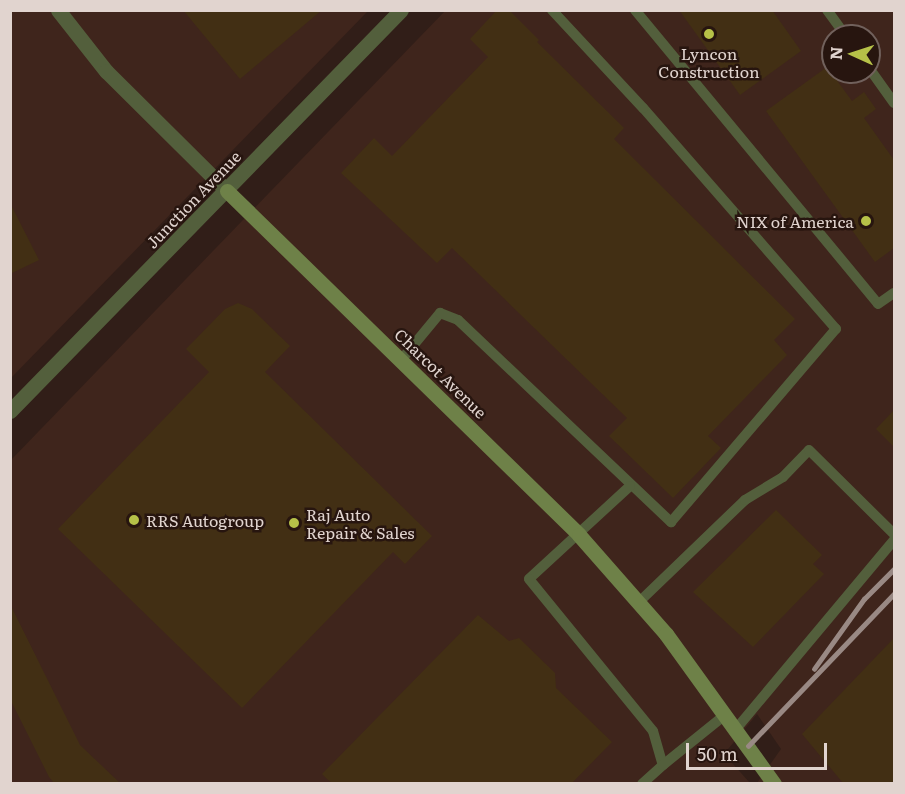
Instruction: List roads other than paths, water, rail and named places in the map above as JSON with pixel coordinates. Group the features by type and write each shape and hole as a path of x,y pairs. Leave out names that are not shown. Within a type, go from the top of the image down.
{"main road":[{"name":"Charcot Avenue","path":"227,191 402,359 579,535 639,602 726,715 774,783"}],"street":[{"name":"Charcot Avenue","path":"58,10 106,70 227,191"},
{"name":"Junction Avenue","path":"10,411 401,10"}],"lane":[{"path":"402,359 440,313 458,320 630,486 671,522 836,329 644,108 552,10"},
{"path":"635,10 878,304 894,293"},
{"path":"827,10 837,24"},
{"path":"880,84 894,103"},
{"path":"639,602 745,500 783,477 809,450 894,534"},
{"path":"630,486 529,579 653,731 663,765"},
{"path":"736,729 894,540"},
{"path":"642,783 726,715"}],"railway":[{"path":"814,669 864,599 894,569"},
{"path":"748,746 894,594"}],"place":[{"name":"Lyncon Construction","path":"709,34"},
{"name":"NIX of America","path":"866,221"},
{"name":"RRS Autogroup","path":"134,520"},
{"name":"Raj Auto Repair & Sales","path":"294,523"}]}
